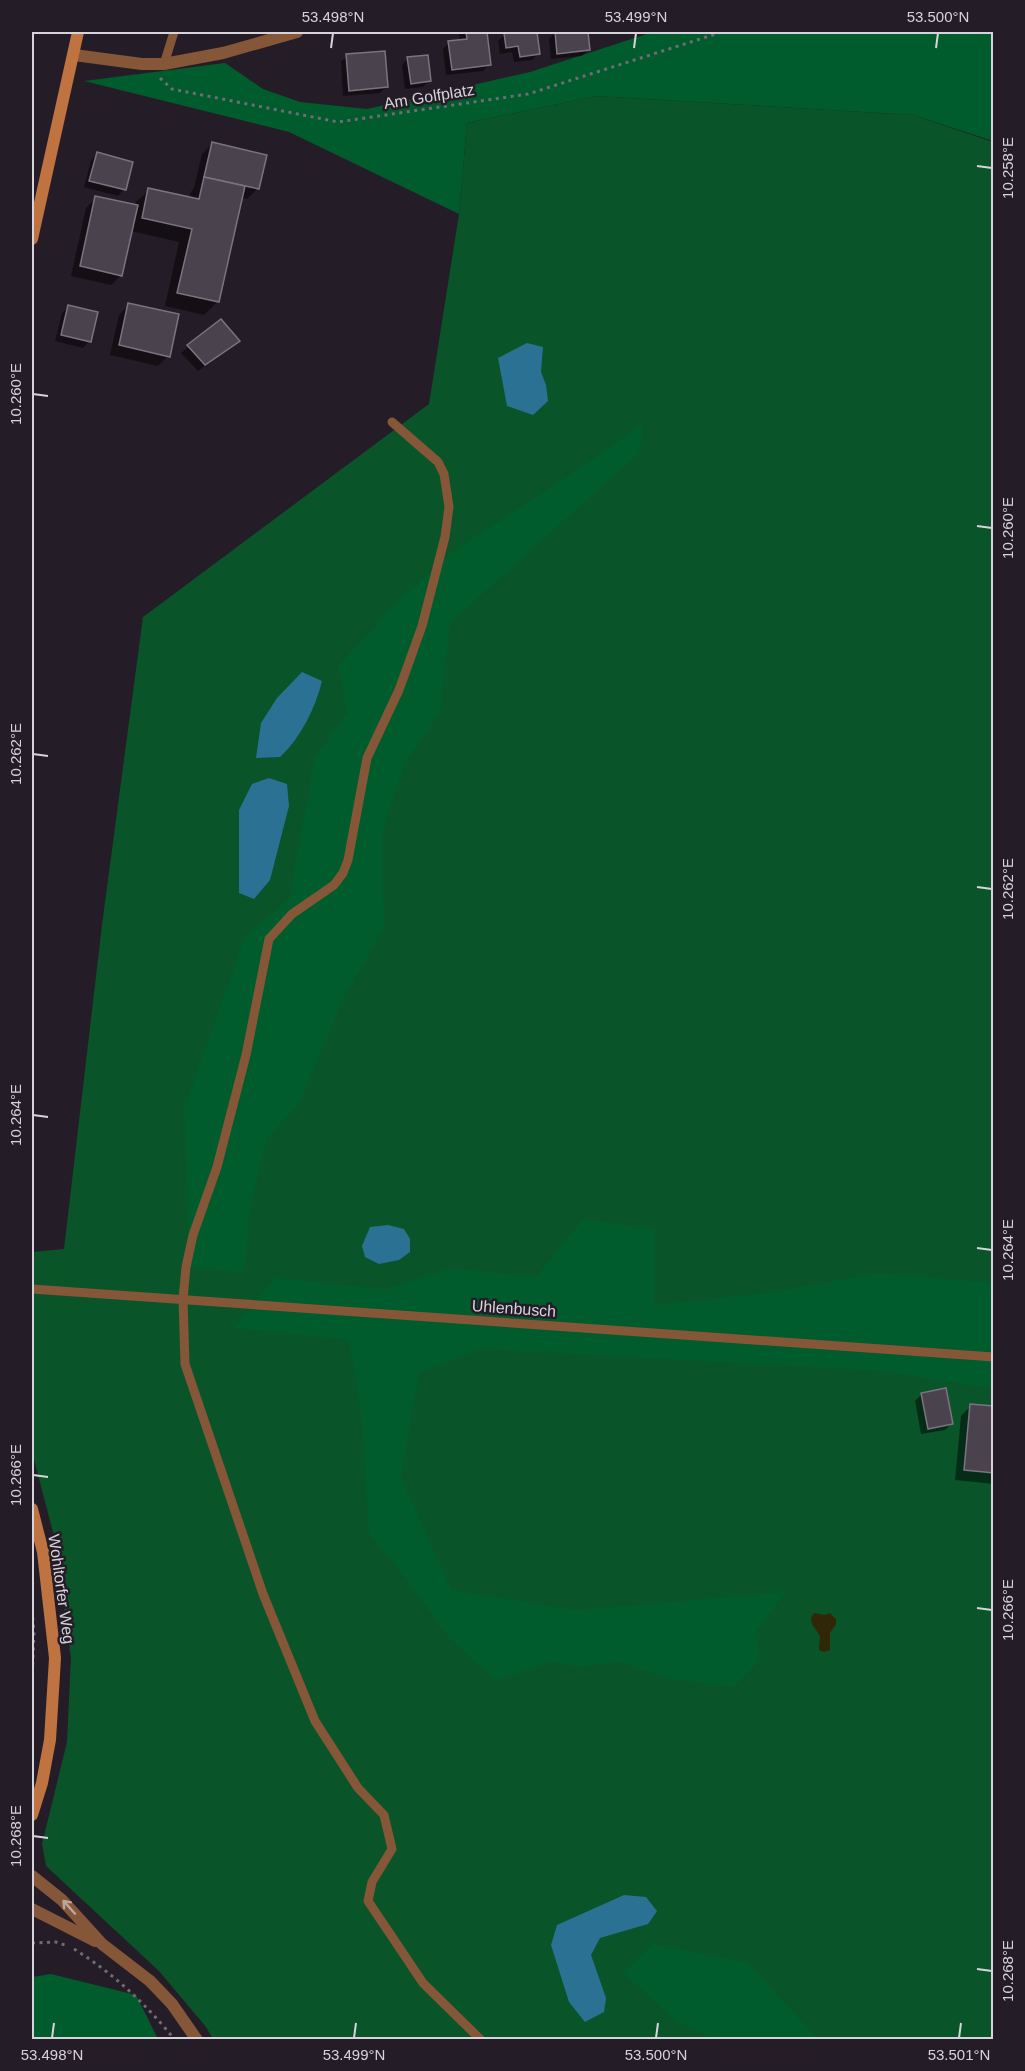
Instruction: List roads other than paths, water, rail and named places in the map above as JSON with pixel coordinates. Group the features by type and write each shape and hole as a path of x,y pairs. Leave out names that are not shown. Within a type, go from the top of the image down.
{"main road":[{"path":"32,239 78,32"},
{"name":"Wohltorfer Weg","path":"32,1509 43,1552 55,1658 50,1740 42,1783 32,1815"}],"street":[{"path":"74,55 142,64 164,64 223,53 297,32"},
{"path":"32,1876 62,1900 102,1944 150,1981 172,2004 197,2040"},
{"path":"32,1909 102,1944"},
{"path":"32,1918 46,1917"}],"lane":[{"path":"164,64 174,32"},
{"path":"392,422 438,462 444,474 449,507 444,537 422,626 399,690 367,758 348,860 343,873 334,885 292,914 268,939 246,1055 217,1167 193,1235 186,1267 183,1299 185,1364 263,1594 315,1721 358,1788 384,1815 393,1850 372,1882 368,1901 423,1983 481,2040"},
{"name":"Uhlenbusch","path":"32,1289 993,1357"}],"water":[{"path":"527,343 543,347 541,372 546,385 548,401 533,415 507,406 498,358"},
{"path":"302,672 322,681 306,722 280,757 256,758 261,723 277,698"},
{"path":"269,778 287,784 289,806 270,880 254,899 239,893 239,810 252,784"},
{"path":"388,1225 404,1229 410,1239 410,1252 399,1260 379,1264 365,1257 362,1246 370,1227"},
{"path":"624,1895 646,1897 657,1911 648,1924 600,1938 591,1955 606,1998 604,2012 585,2022 569,2002 551,1945 557,1925"}]}
